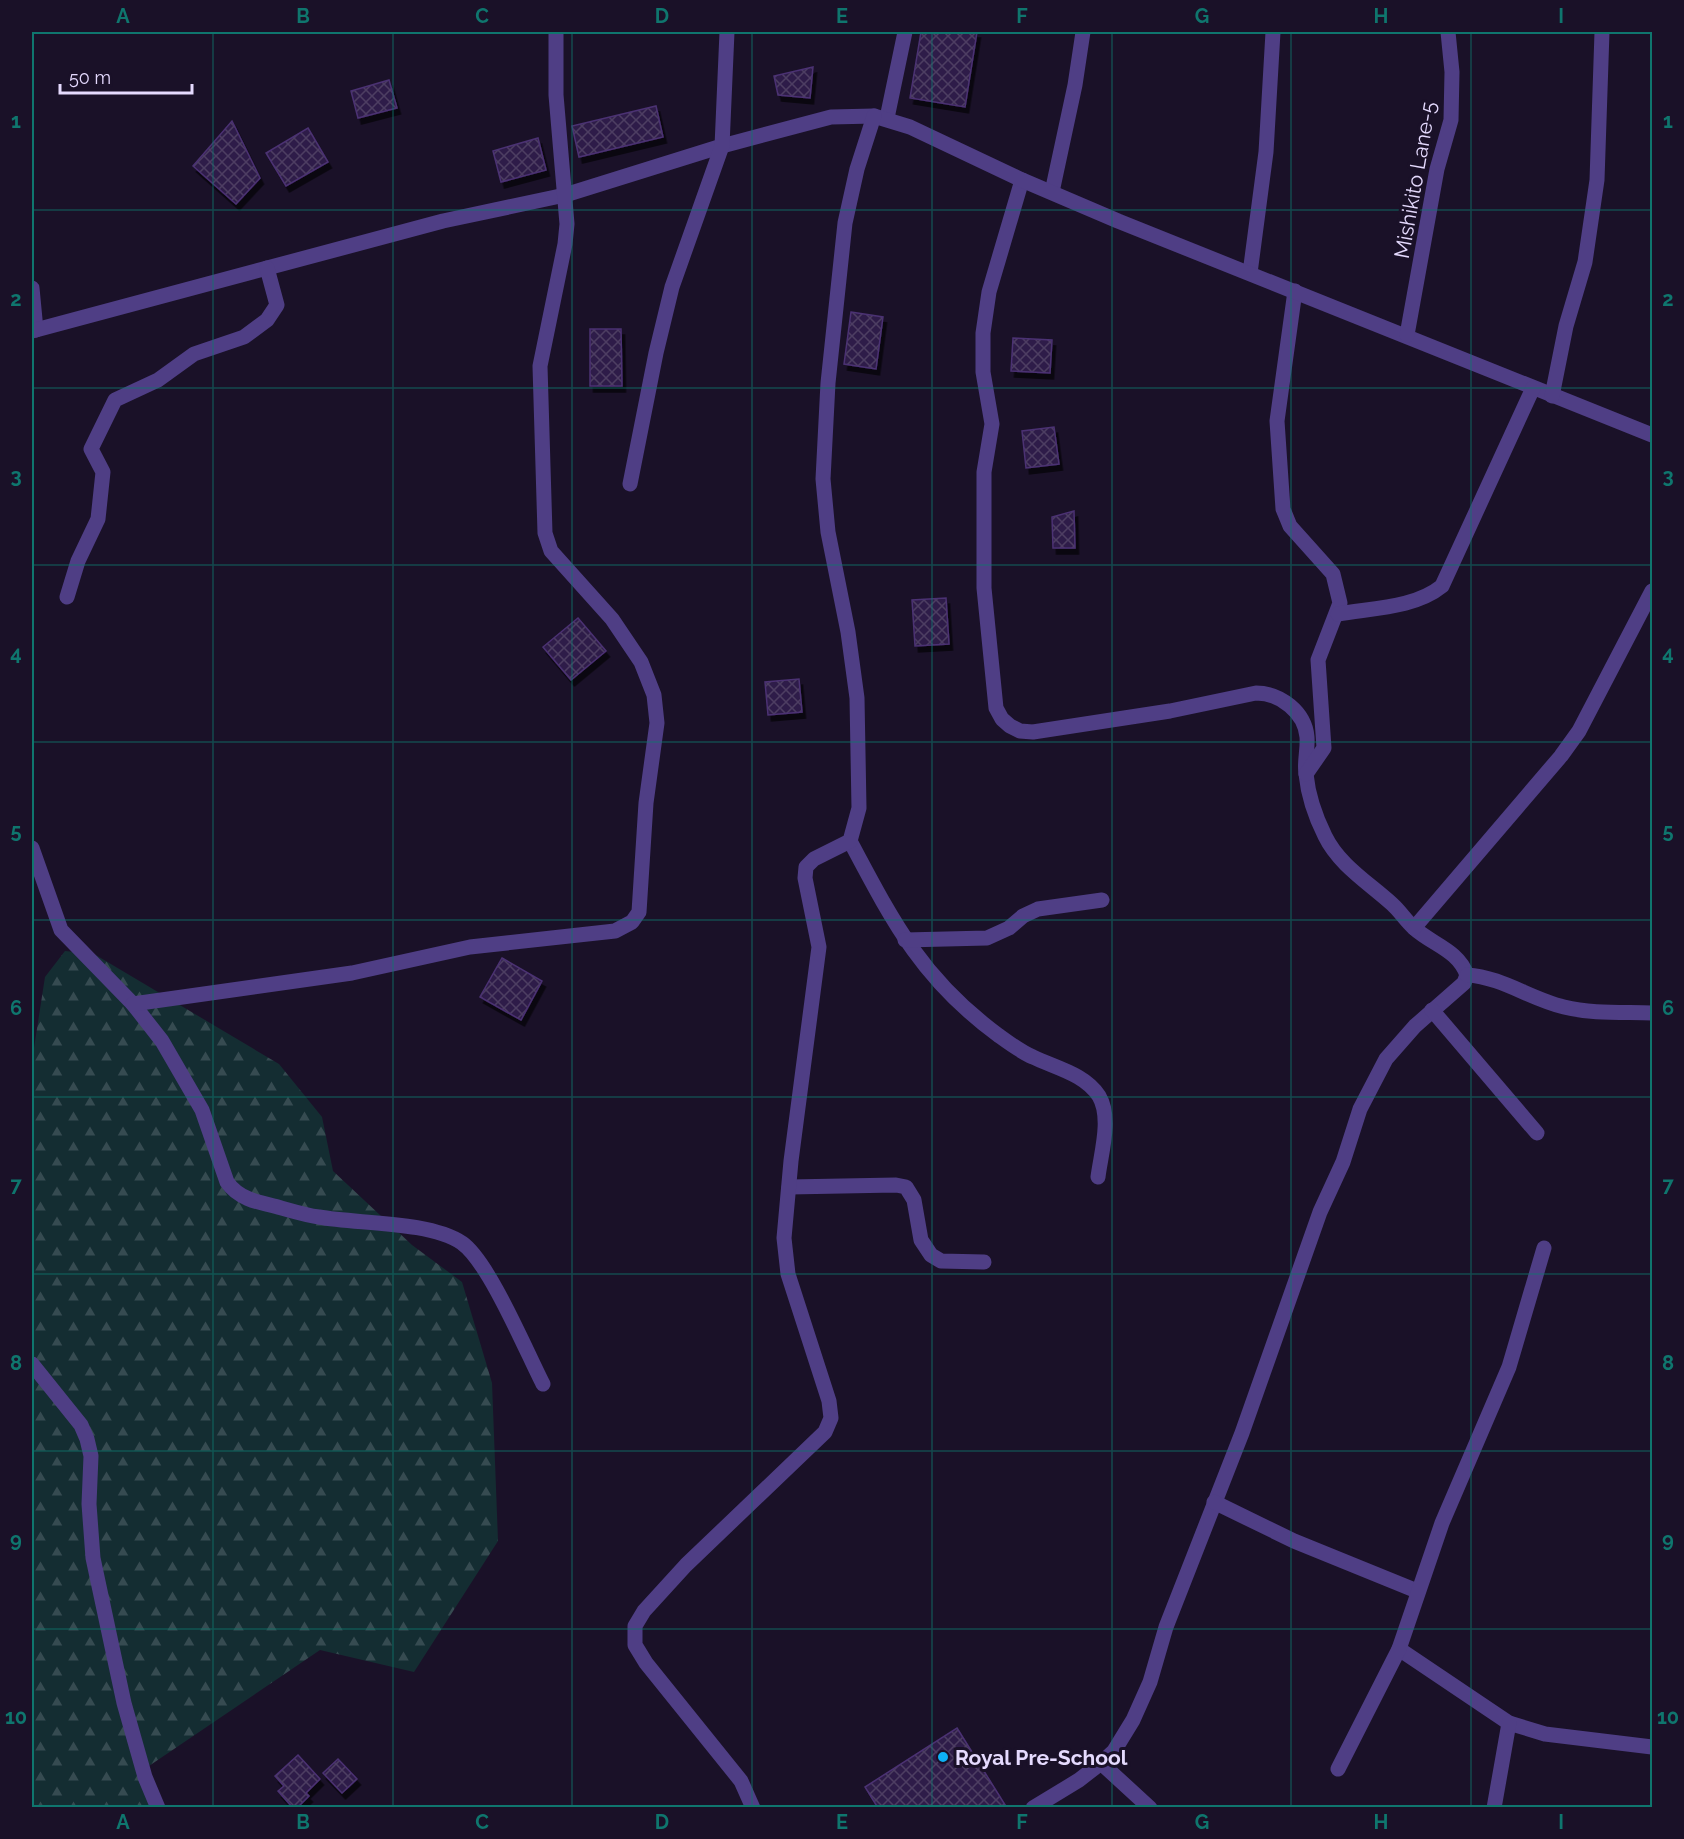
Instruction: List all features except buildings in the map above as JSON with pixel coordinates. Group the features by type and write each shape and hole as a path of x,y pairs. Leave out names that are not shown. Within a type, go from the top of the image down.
{"street":[{"path":"133,1004 352,974 470,947 615,931 632,922 639,912 646,803 657,723 654,695 640,662 612,620 551,550 545,533 540,366 565,244 565,195 556,95 555,32"},
{"path":"630,484 656,353 672,287 722,146 727,32"},
{"path":"905,32 880,117 857,169 845,224 830,361 823,480 828,531 848,632 857,698 859,808 850,841 905,940 948,994 999,1035 1031,1057 1086,1082 1098,1096 1105,1111 1098,1177"},
{"path":"1052,192 1076,85 1083,32"},
{"path":"1250,273 1266,152 1273,32"},
{"name":"Mishikito Lane-5","path":"1407,335 1437,169 1451,120 1452,72 1448,32"},
{"path":"1552,396 1566,326 1585,262 1598,180 1602,32"},
{"path":"32,288 34,331 443,221 565,195 722,146 831,117 880,117 1022,180 1653,435"},
{"path":"1022,180 989,292 983,333 983,372 992,423 984,472 984,588 996,708 1002,719 1020,731 1033,732 1269,693 1295,710 1307,736 1305,774 1325,836 1335,852 1367,884 1394,905 1414,928 1455,955 1463,964 1467,975 1464,983 1432,1010 1386,1059 1360,1109 1343,1162 1320,1212 1166,1628 1150,1682 1134,1719 1114,1750 1101,1763 1079,1780 1033,1808"},
{"path":"68,597 78,561 98,519 103,478 91,449 111,406 123,394 158,380 194,354 244,337 267,320 277,305 267,268"},
{"path":"1295,291 1277,421 1283,509 1290,526 1333,574 1339,592 1338,614 1318,660 1323,748 1305,774"},
{"path":"1338,614 1415,601 1431,595 1442,586 1533,388"},
{"path":"1414,928 1561,756 1589,713 1653,591"},
{"path":"753,1808 741,1781 646,1664 635,1646 635,1626 644,1611 686,1565 825,1432 831,1418 829,1401 788,1274 784,1238 819,947 805,878 806,867 814,859 850,841"},
{"path":"32,848 61,930 133,1004 162,1041 191,1089 211,1131 227,1182 234,1192 255,1201 317,1217 411,1228 441,1234 461,1243 481,1261 543,1384"},
{"path":"905,940 987,938 1009,928 1023,916 1038,909 1102,900"},
{"path":"1467,975 1497,980 1532,997 1564,1007 1584,1011 1653,1013"},
{"path":"1432,1010 1537,1133"},
{"path":"789,1187 896,1185 906,1187 914,1200 921,1240 931,1255 941,1261 984,1262"},
{"path":"1338,1769 1399,1649 1442,1523 1509,1367 1544,1248"},
{"path":"32,1364 81,1425 87,1439 91,1456 89,1504 93,1558 124,1703 145,1777 158,1808"},
{"path":"1214,1502 1294,1541 1417,1591"},
{"path":"1399,1649 1509,1724 1545,1734 1653,1747"},
{"path":"1494,1808 1509,1724"},
{"path":"1101,1763 1150,1808"}],"green space":[{"path":"65,951 94,954 279,1064 322,1117 333,1171 412,1245 462,1282 492,1383 498,1541 414,1672 320,1650 143,1770 158,1807 32,1808 32,1061 45,977"}],"place":[{"name":"Royal Pre-School","path":"943,1757"}]}
